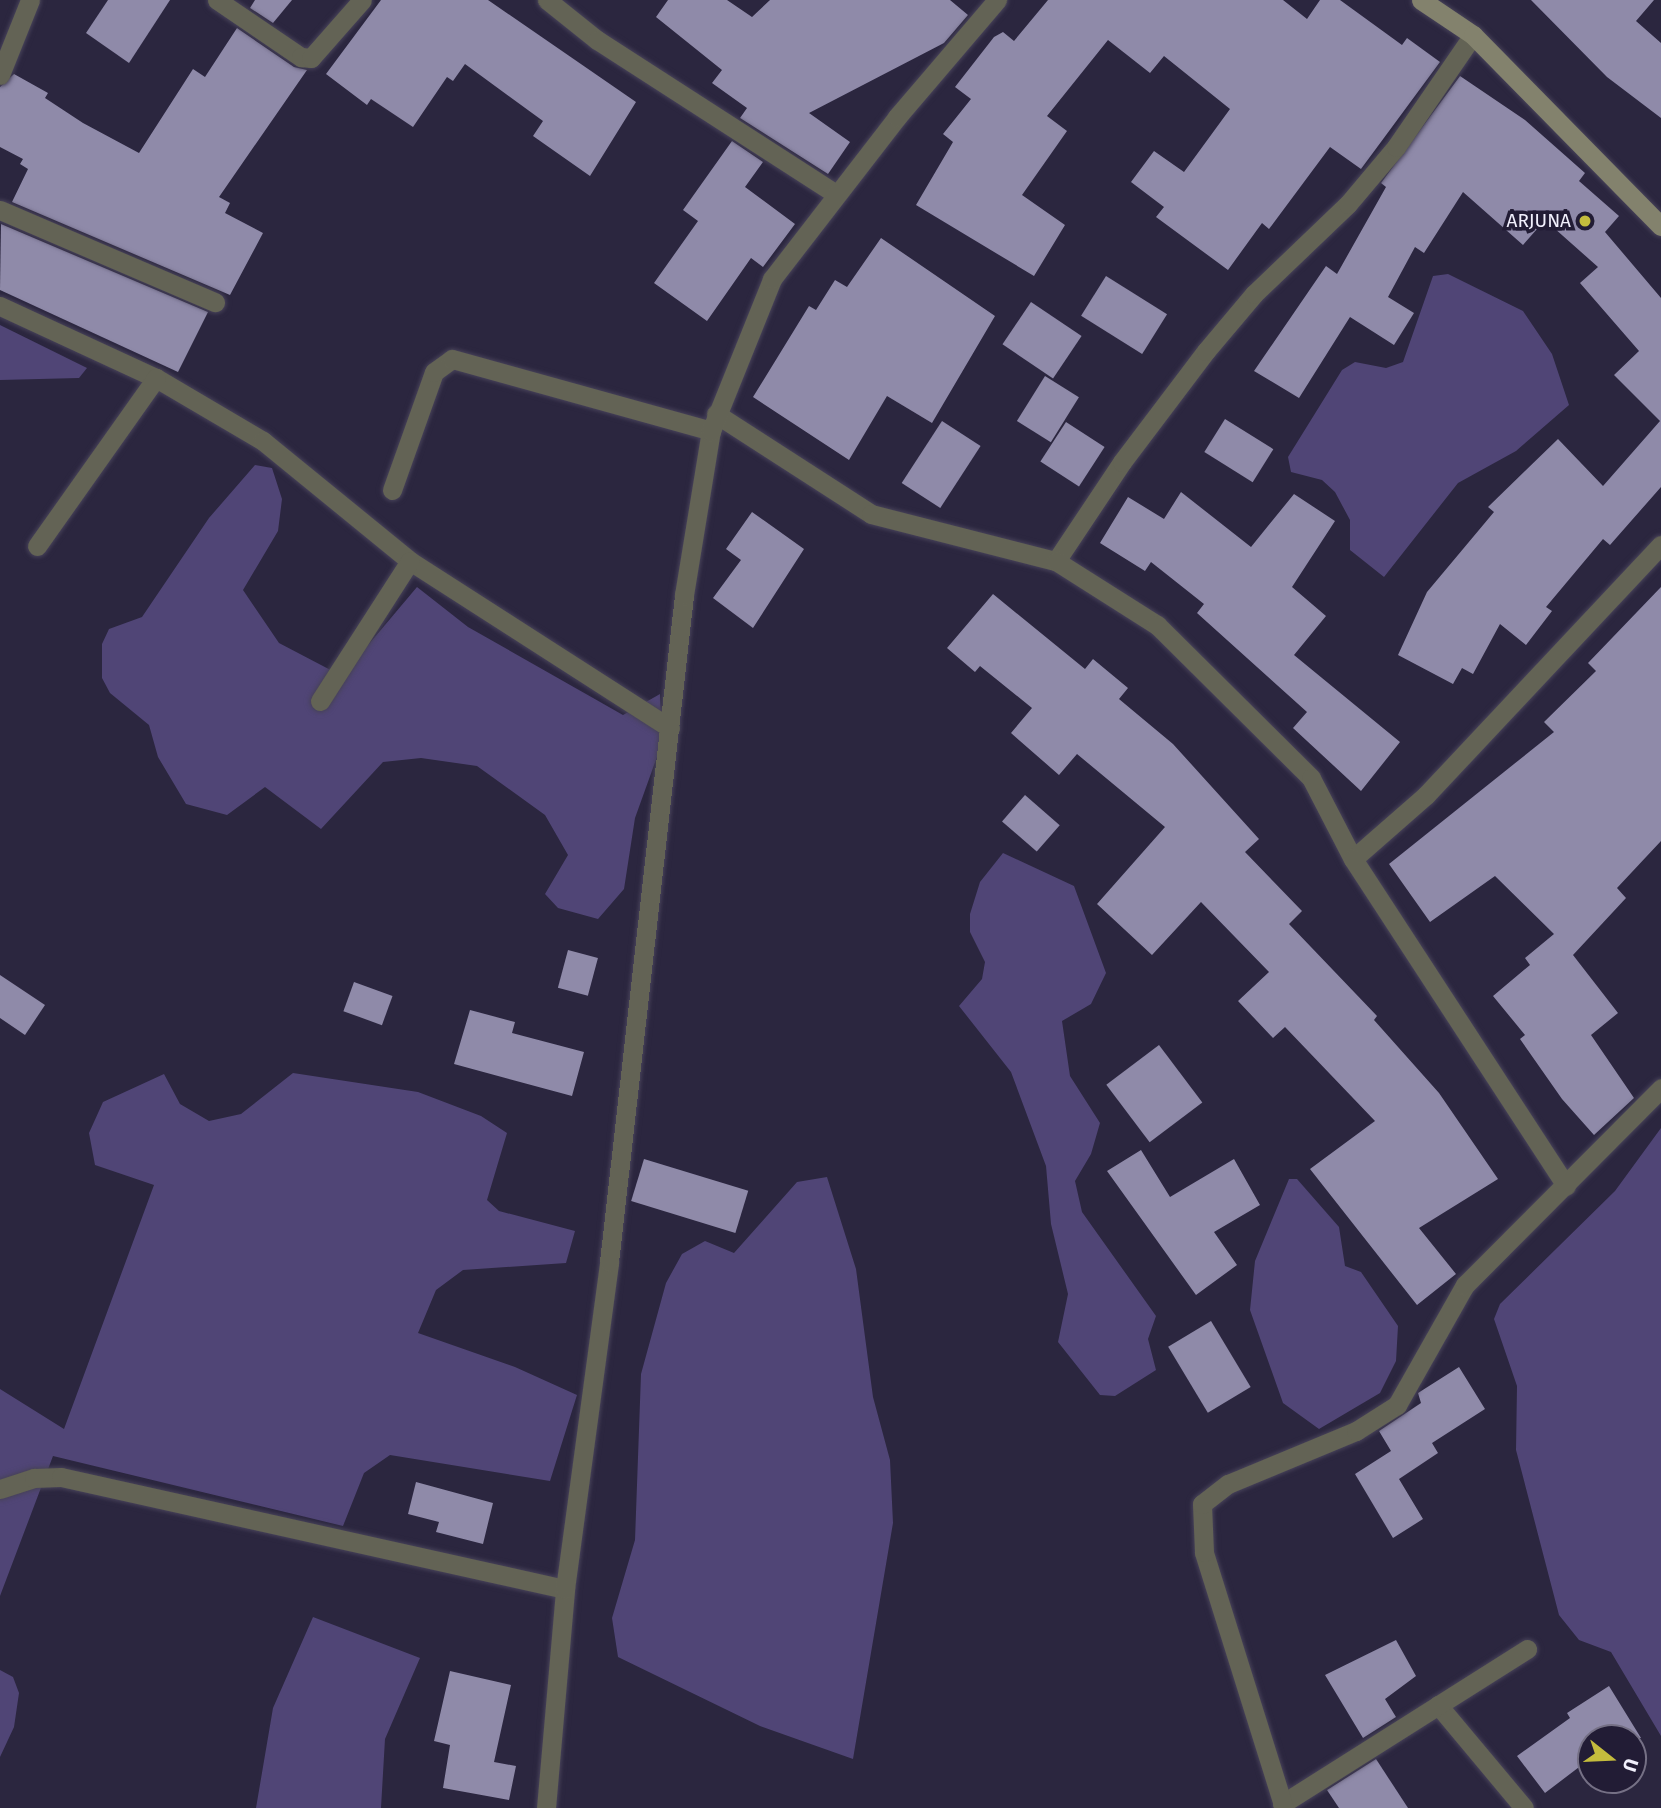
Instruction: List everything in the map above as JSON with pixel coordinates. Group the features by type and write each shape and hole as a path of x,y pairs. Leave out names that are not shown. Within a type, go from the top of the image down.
{"main road":[{"path":"1421,0 1472,35 1661,226"}],"street":[{"path":"0,75 30,0"},
{"path":"217,0 300,57 311,58 362,0"},
{"path":"547,0 597,40 836,194"},
{"path":"546,1808 565,1589 609,1262 670,728 713,423 772,279 836,194 997,0"},
{"path":"1056,561 1122,462 1206,351 1254,294 1348,204 1396,147 1472,35"},
{"path":"0,210 215,302"},
{"path":"0,306 156,378 263,442 410,561 670,728"},
{"path":"392,490 434,372 452,359 713,423 871,514 1056,561 1157,625 1311,778 1353,859 1566,1186"},
{"path":"37,545 156,378"},
{"path":"1353,859 1426,795 1661,545"},
{"path":"320,701 410,561"},
{"path":"1527,1649 1283,1806 1204,1552 1202,1504 1228,1483 1356,1431 1397,1405 1465,1285 1661,1088"},
{"path":"0,1489 34,1478 61,1477 565,1589"},
{"path":"1438,1705 1524,1808"}],"shaded area":[{"path":"1448,274 1523,311 1552,354 1569,405 1516,451 1458,483 1384,577 1350,550 1350,520 1335,492 1322,480 1291,472 1288,457 1342,370 1355,362 1386,368 1403,362 1433,276"},
{"path":"0,325 87,368 79,378 0,380"},
{"path":"255,465 272,468 282,499 278,531 243,590 279,643 342,676 417,587 468,627 623,715 660,694 662,743 635,818 624,889 598,919 558,908 545,894 568,855 545,815 477,766 421,758 383,762 321,829 265,787 227,815 186,804 158,757 149,725 110,693 102,678 102,644 109,629 142,617 209,518"},
{"path":"1003,853 1074,886 1106,973 1091,1004 1062,1021 1070,1076 1100,1123 1091,1154 1075,1181 1082,1212 1156,1316 1148,1339 1156,1370 1115,1396 1100,1395 1058,1342 1068,1294 1051,1224 1046,1166 1011,1072 959,1006 982,979 985,962 970,932 970,914 980,882"},
{"path":"293,1073 418,1092 481,1116 507,1133 487,1200 499,1211 575,1231 566,1263 463,1270 436,1290 418,1333 515,1367 577,1395 550,1481 390,1455 364,1473 343,1526 53,1456 0,1596 0,1389 64,1429 154,1185 95,1165 89,1133 103,1102 164,1074 180,1104 209,1121 241,1114"},
{"path":"1661,1128 1661,1736 1611,1652 1579,1640 1559,1615 1516,1450 1517,1386 1494,1319 1500,1304 1615,1191"},
{"path":"827,1177 856,1269 873,1397 890,1460 893,1523 853,1759 760,1726 618,1657 612,1618 635,1540 641,1374 666,1283 682,1254 705,1241 734,1253 797,1182"},
{"path":"1289,1179 1297,1179 1339,1227 1345,1266 1361,1272 1398,1326 1396,1361 1380,1393 1319,1429 1283,1403 1250,1310 1255,1261"},
{"path":"313,1617 420,1658 385,1739 381,1808 256,1808 273,1708"},
{"path":"0,1670 13,1677 19,1693 14,1727 0,1757"}],"building":[{"path":"108,0 170,0 129,63 86,33"},
{"path":"255,0 292,0 273,23 250,8"},
{"path":"381,0 488,0 636,102 590,176 533,136 543,121 465,64 453,81 447,77 413,127 371,99 367,105 326,74"},
{"path":"668,0 727,0 752,17 770,0 950,0 968,15 944,43 809,113 850,142 828,174 740,118 747,108 712,83 722,70 656,17"},
{"path":"1048,0 1283,0 1307,19 1320,0 1340,0 1402,45 1407,38 1440,62 1361,169 1330,147 1269,229 1262,223 1228,270 1156,217 1164,207 1131,182 1154,151 1184,172 1230,109 1164,56 1150,73 1108,40 1047,116 1067,131 1022,195 1065,225 1034,276 916,205 953,142 943,134 971,99 955,87 994,37 1003,32 1014,41"},
{"path":"1531,0 1654,0 1636,21 1661,43 1661,118 1607,77"},
{"path":"237,28 294,67 307,70 219,197 230,203 225,213 263,233 230,295 12,202 28,169 20,164 23,159 0,147 0,87 14,74 48,93 45,98 83,123 139,153 193,69 205,77"},
{"path":"1460,76 1525,120 1585,173 1579,181 1619,216 1605,232 1661,298 1661,487 1610,545 1603,539 1546,607 1552,611 1526,645 1500,624 1473,674 1462,668 1453,684 1398,655 1427,592 1494,512 1488,507 1558,439 1603,486 1660,421 1614,375 1639,351 1580,283 1598,267 1545,220 1523,245 1463,192 1424,253 1415,247 1388,297 1414,313 1394,345 1350,317 1299,398 1254,371 1326,266 1337,274 1386,187 1381,183"},
{"path":"732,141 763,162 745,187 795,224 763,267 751,258 707,321 654,283 698,221 683,210"},
{"path":"1,224 208,312 178,372 0,290"},
{"path":"881,238 995,316 932,423 887,396 849,460 753,397 809,306 816,310 835,280 847,287"},
{"path":"1106,276 1167,314 1142,354 1081,316"},
{"path":"1031,302 1082,336 1053,378 1002,344"},
{"path":"1045,376 1079,397 1051,442 1017,421"},
{"path":"1225,419 1273,449 1253,482 1204,452"},
{"path":"942,421 981,446 940,508 902,483"},
{"path":"1066,422 1105,447 1079,486 1040,461"},
{"path":"1181,492 1251,547 1294,494 1335,521 1292,587 1326,616 1294,655 1400,742 1361,791 1293,728 1307,712 1197,613 1204,604 1151,562 1145,571 1100,543 1128,497 1164,519"},
{"path":"752,512 804,549 753,628 713,598 741,560 726,549"},
{"path":"1661,587 1661,841 1617,888 1626,898 1573,955 1618,1013 1591,1035 1634,1098 1594,1135 1562,1099 1520,1039 1525,1035 1493,996 1530,965 1525,958 1554,934 1495,876 1430,922 1389,864 1554,732 1544,722 1596,671 1588,663"},
{"path":"993,594 1085,669 1093,659 1128,688 1119,699 1173,744 1259,839 1245,852 1302,911 1289,924 1377,1016 1374,1020 1439,1093 1498,1179 1419,1228 1456,1274 1417,1305 1310,1169 1375,1121 1285,1027 1273,1038 1238,1001 1269,972 1201,902 1152,955 1097,904 1165,827 1077,754 1059,775 1011,733 1032,708 980,666 975,672 947,648"},
{"path":"1025,795 1060,825 1037,852 1002,821"},
{"path":"568,950 598,958 588,996 558,988"},
{"path":"0,975 45,1005 25,1035 0,1018"},
{"path":"354,982 393,996 382,1025 343,1011"},
{"path":"470,1010 515,1022 512,1033 584,1052 572,1096 454,1064"},
{"path":"1159,1045 1202,1103 1150,1142 1106,1085"},
{"path":"1141,1150 1170,1197 1234,1159 1260,1205 1214,1232 1237,1265 1196,1295 1107,1171"},
{"path":"644,1159 748,1191 735,1233 631,1201"},
{"path":"1211,1321 1251,1387 1208,1413 1168,1347"},
{"path":"1459,1367 1485,1409 1432,1443 1438,1453 1399,1479 1423,1519 1393,1538 1355,1474 1391,1451 1379,1431 1421,1403 1418,1393"},
{"path":"416,1482 493,1503 483,1544 436,1532 439,1522 408,1514"},
{"path":"1396,1640 1416,1676 1385,1699 1396,1717 1363,1738 1325,1675"},
{"path":"450,1671 511,1685 494,1762 516,1766 509,1800 443,1788 450,1745 434,1741"},
{"path":"1609,1686 1632,1724 1577,1724 1577,1769 1545,1793 1517,1756 1570,1718 1567,1713"},
{"path":"1376,1759 1408,1808 1339,1808 1327,1790"}],"place":[{"name":"ARJUNA","path":"1585,221"}]}
